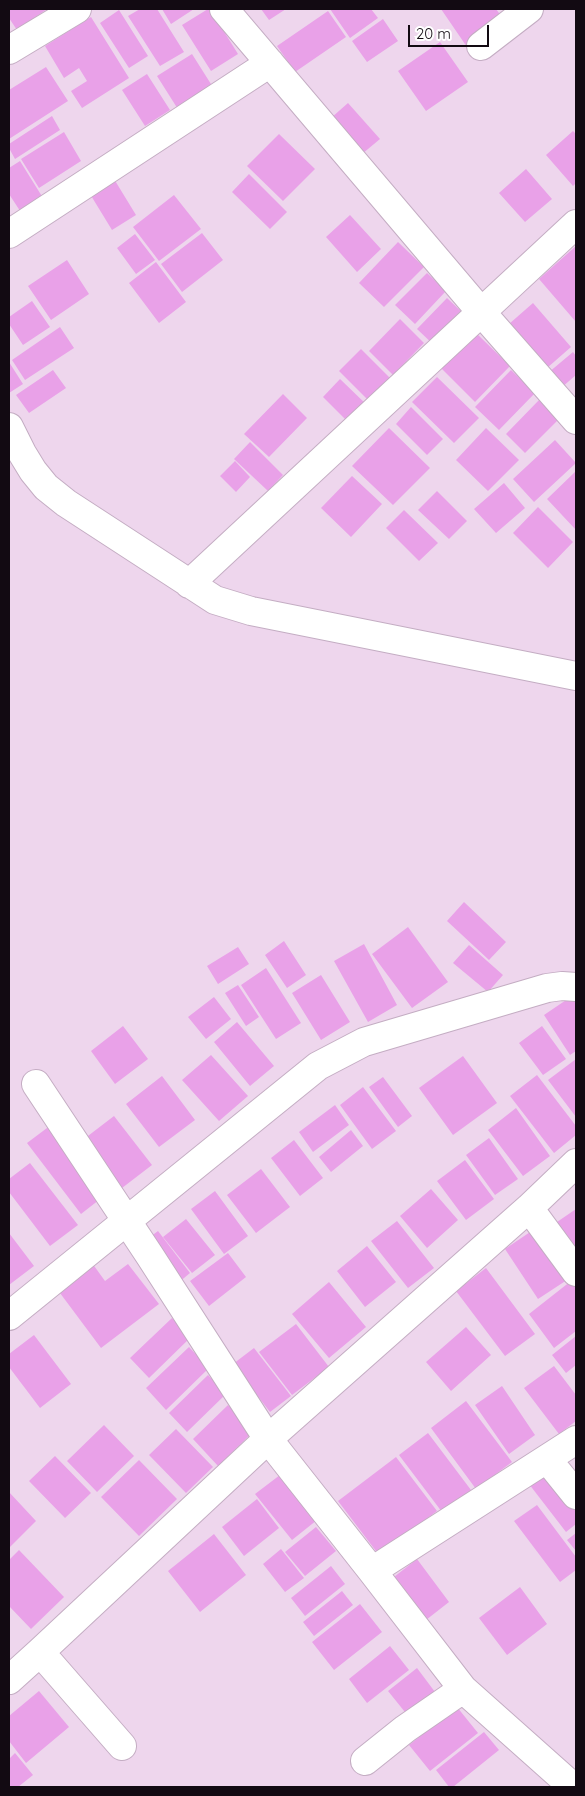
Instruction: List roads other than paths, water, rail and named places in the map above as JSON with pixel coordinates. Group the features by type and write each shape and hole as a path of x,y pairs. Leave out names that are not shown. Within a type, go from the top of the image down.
{"street":[{"path":"9,50 77,9"},
{"path":"224,9 482,313 576,420"},
{"path":"481,46 529,9"},
{"path":"9,234 270,63"},
{"path":"189,584 576,224"},
{"path":"9,427 22,453 46,487 104,529 215,600 251,611 576,676"},
{"path":"9,1316 318,1066 364,1042 547,988 576,987"},
{"path":"36,1084 268,1439 462,1689 573,1787"},
{"path":"9,1680 268,1439 576,1163"},
{"path":"528,1208 576,1272"},
{"path":"372,1571 576,1440"},
{"path":"548,1459 576,1495"},
{"path":"40,1652 122,1746"},
{"path":"365,1761 462,1689"}]}
